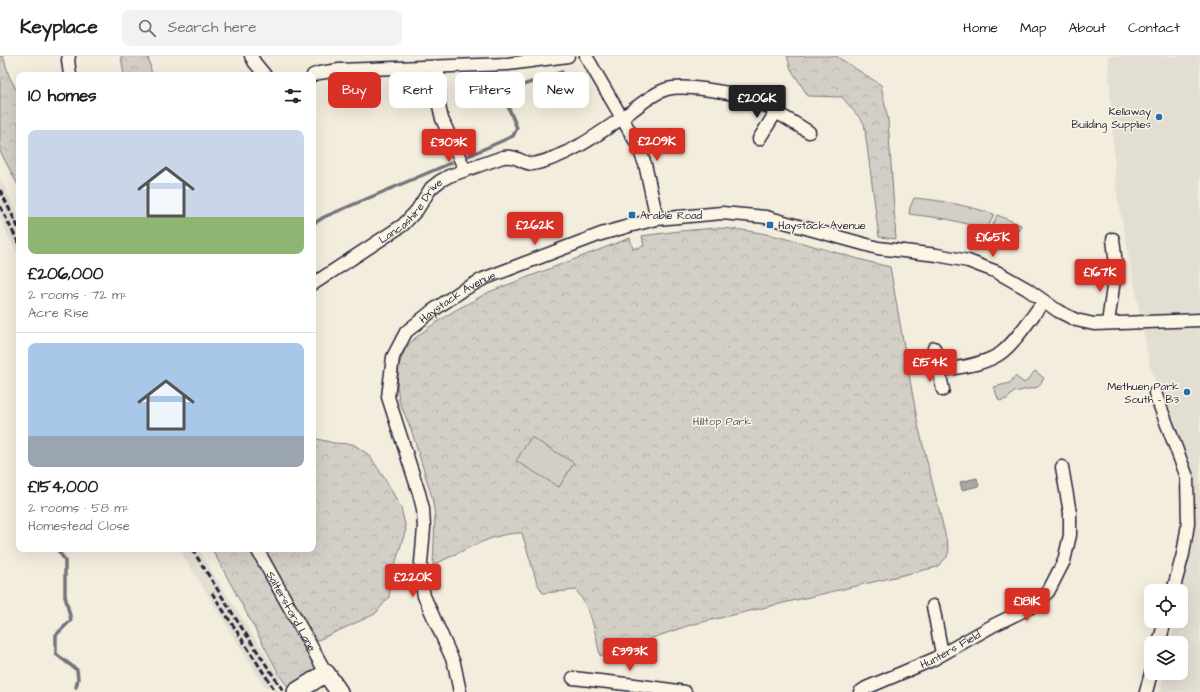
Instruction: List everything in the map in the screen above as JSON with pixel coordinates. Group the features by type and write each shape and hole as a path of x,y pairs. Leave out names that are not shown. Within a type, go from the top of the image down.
{"main road":[{"path":"296,692 326,673"},
{"name":"Saltersford Lane","path":"326,673 339,692"}],"street":[{"path":"69,56 70,72"},
{"path":"251,56 262,72"},
{"path":"316,74 339,70 438,67 482,61 508,64 568,56"},
{"path":"586,56 637,144 645,164 657,219"},
{"path":"438,67 439,106 442,119 465,170"},
{"name":"Lancashire Drive","path":"316,282 403,225 417,210 431,188 449,176 503,157 511,156 528,164 538,163 570,151 588,141 657,94 668,89 680,88 718,91 760,102 810,132"},
{"path":"759,138 776,112"},
{"name":"Haystack Avenue","path":"460,692 454,663 424,596 420,574 424,528 423,509 388,396 393,357 406,332 432,311 463,290 483,279 601,234 629,226 657,219 722,213 766,217 878,248 937,255 968,261 997,272 1027,289 1058,311 1076,320 1094,324 1200,320"},
{"path":"1108,323 1116,265 1113,239"},
{"path":"939,370 953,369 980,362 999,354 1009,346 1044,301"},
{"path":"934,348 943,390"},
{"path":"1155,392 1187,477 1188,524 1183,554 1175,584"},
{"name":"Hunters Field","path":"860,692 942,654 994,625 1031,607 1048,592 1064,561 1070,535 1070,513 1062,467"},
{"name":"Saltersford Lane","path":"259,552 326,673"},
{"path":"933,606 942,654"},
{"path":"572,678 634,684 685,692"},
{"path":"1146,692 1149,680"}],"shaded area":[{"path":"1108,56 1200,56 1200,692 1160,692 1163,680 1188,680 1188,636 1172,636 1174,628 1188,628 1188,584 1181,584 1193,518 1191,473 1151,371 1116,189"},
{"path":"0,177 16,211 16,251 0,219"},
{"path":"977,478 979,486 962,490 960,482"},
{"path":"181,552 200,552 282,679 266,689"}],"green space":[{"path":"0,56 3,56 9,76 16,89 16,181 0,151"},
{"path":"121,56 148,56 151,72 124,72"},
{"path":"787,56 836,56 881,85 888,120 896,239 879,237 864,123 842,97 808,96 791,69"},
{"path":"914,198 934,200 974,208 994,214 987,229 947,219 909,214"},
{"path":"997,215 1021,225 1015,239 991,230"},
{"name":"Hilltop Park","path":"717,228 761,233 804,243 890,267 918,425 949,550 947,557 937,567 690,625 600,656 592,622 586,606 576,590 543,593 537,583 522,533 500,536 488,540 465,549 433,565 435,516 432,497 411,429 399,401 397,385 399,365 405,349 414,339 454,311 489,292 630,238 633,249 644,246 642,236"},
{"path":"1035,371 1044,378 1038,387 1014,392 1007,399 999,401 994,387 1010,383 1015,376 1024,383"},
{"path":"531,437 574,463 559,487 516,461"},
{"path":"316,439 334,443 353,444 369,455 385,479 401,508 406,529 392,574 389,597 375,614 316,641 266,552 316,552"},
{"path":"214,552 254,552 319,669 289,688 282,679"}],"waterway":[{"path":"468,156 513,136 517,128 502,92 533,82"},
{"path":"316,222 324,217 451,163"},
{"path":"59,552 65,560 65,596 71,620 56,635 56,654 77,670 78,679 76,687"}],"railway":[{"path":"0,190 16,223"},
{"path":"0,206 16,238"},
{"path":"194,552 284,692"},
{"path":"212,593 276,692"}],"place":[{"name":"Kellaway Building Supplies","path":"1159,117"},
{"name":"Arable Road","path":"632,215"},
{"name":"Haystack Avenue","path":"770,225"},
{"name":"Methuen Park South - B3","path":"1187,392"}]}
